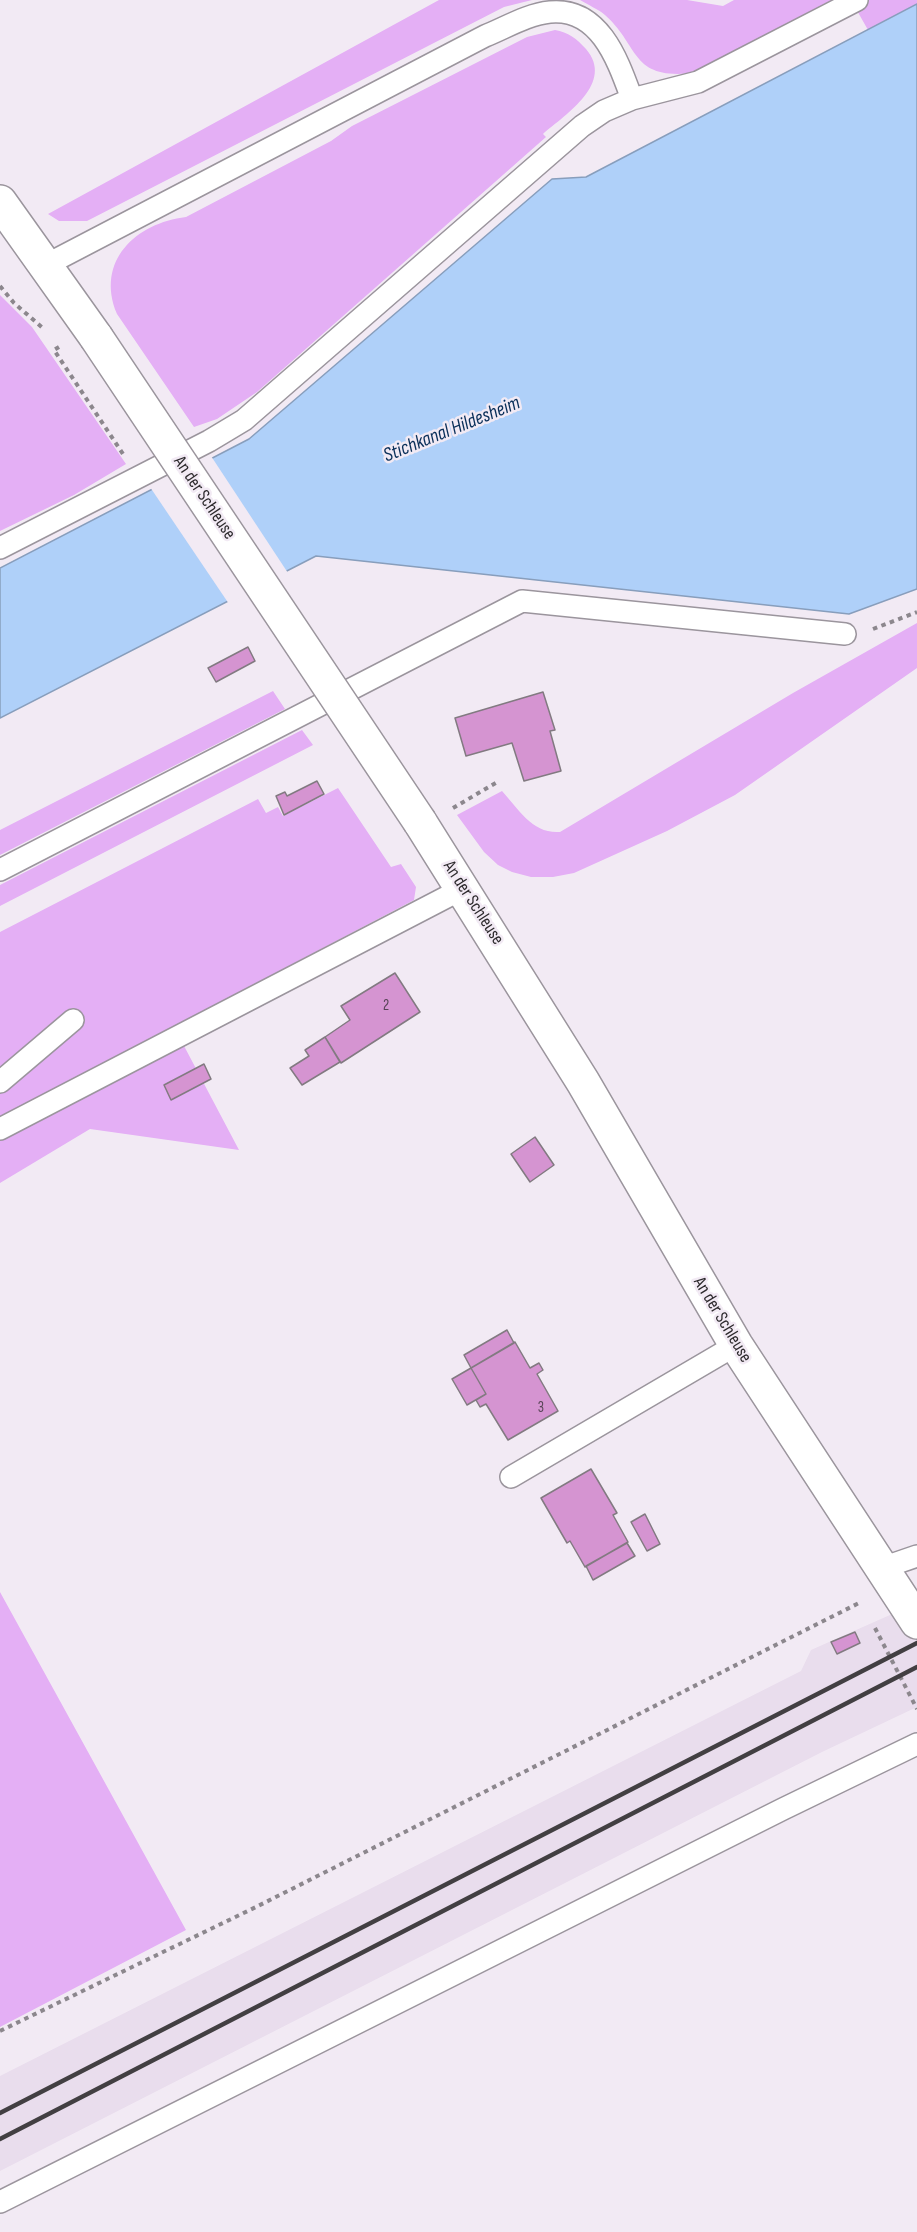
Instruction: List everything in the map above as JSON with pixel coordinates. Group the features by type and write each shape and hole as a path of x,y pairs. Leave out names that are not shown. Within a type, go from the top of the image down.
{"main road":[{"name":"An der Schleuse","path":"0,202 46,265 81,340 434,817 464,888 583,1082 736,1345 917,1622"}],"lane":[{"path":"0,548 244,420 582,126 604,111 632,99 698,82 857,0"},
{"path":"46,265 485,36 548,12 569,12 588,21 599,32 617,63 632,99"},
{"path":"0,870 522,601 845,634"},
{"path":"0,1128 464,888"},
{"path":"0,1082 73,1020"},
{"path":"511,1477 736,1345"},
{"path":"888,1577 917,1556"},
{"path":"0,2202 772,1814 917,1744"}],"path":[{"path":"0,286 14,303 49,332"},
{"path":"81,340 54,350 139,477"},
{"path":"845,634 886,625 917,612"},
{"path":"434,817 499,781"},
{"path":"0,2031 256,1906 888,1577"}],"shaded area":[{"path":"439,0 532,0 504,7 87,221 59,221 48,214"},
{"path":"580,0 687,0 723,6 734,0 837,0 693,73 673,74 647,66 638,58 605,15"},
{"path":"851,0 917,0 917,4 868,30"},
{"path":"555,30 576,39 586,49 593,62 595,74 584,97 543,134 546,137 257,392 217,419 194,427 117,314 112,295 111,277 124,248 136,236 151,227 186,217 331,141 352,126 527,37"},
{"path":"0,295 32,327 126,464 74,495 0,531"},
{"path":"917,623 917,668 735,795 667,831 574,873 553,877 531,877 512,872 498,865 484,852 457,815 502,791 534,825 550,832 560,832 793,693"},
{"path":"273,691 285,709 0,855 0,830"},
{"path":"302,730 313,745 0,906 0,885"},
{"path":"338,788 391,867 401,864 416,887 414,900 0,1118 0,932 258,799 266,813 278,807 283,816"},
{"path":"183,1044 239,1150 90,1129 0,1183 0,1140"},
{"path":"0,1592 186,1930 0,2027"},
{"path":"917,1603 917,1707 822,1752 0,2171 0,2076 801,1671 811,1650"}],"water":[{"name":"Stichkanal Hildesheim","path":"917,4 917,589 849,614 316,556 0,718 0,568 249,439 552,179 586,177"}],"pier":[{"path":"211,456 288,573 229,604 150,487"}],"building":[{"path":"248,647 255,661 216,682 208,668"},
{"path":"543,692 555,730 550,731 561,771 524,781 512,743 466,756 455,718"},
{"path":"317,781 324,794 284,815 276,796 285,792 287,796"},
{"path":"395,973 420,1012 341,1063 325,1037 350,1020 341,1006"},
{"path":"325,1037 340,1062 302,1085 290,1068 309,1056 305,1050"},
{"path":"204,1064 211,1079 171,1100 164,1085"},
{"path":"535,1137 554,1165 530,1182 511,1154"},
{"path":"507,1330 514,1343 471,1368 464,1355"},
{"path":"515,1342 530,1368 539,1363 543,1370 537,1374 558,1411 508,1440 486,1404 480,1407 476,1400 486,1394 471,1368"},
{"path":"471,1368 486,1394 467,1405 452,1379"},
{"path":"591,1469 617,1513 613,1515 628,1542 585,1567 570,1541 567,1543 541,1498"},
{"path":"645,1514 660,1544 647,1551 631,1522"},
{"path":"627,1543 635,1556 593,1580 586,1566"},
{"path":"855,1632 860,1643 837,1654 831,1642"}],"railway":[{"path":"0,2113 917,1643"},
{"path":"0,2139 917,1667"}]}
